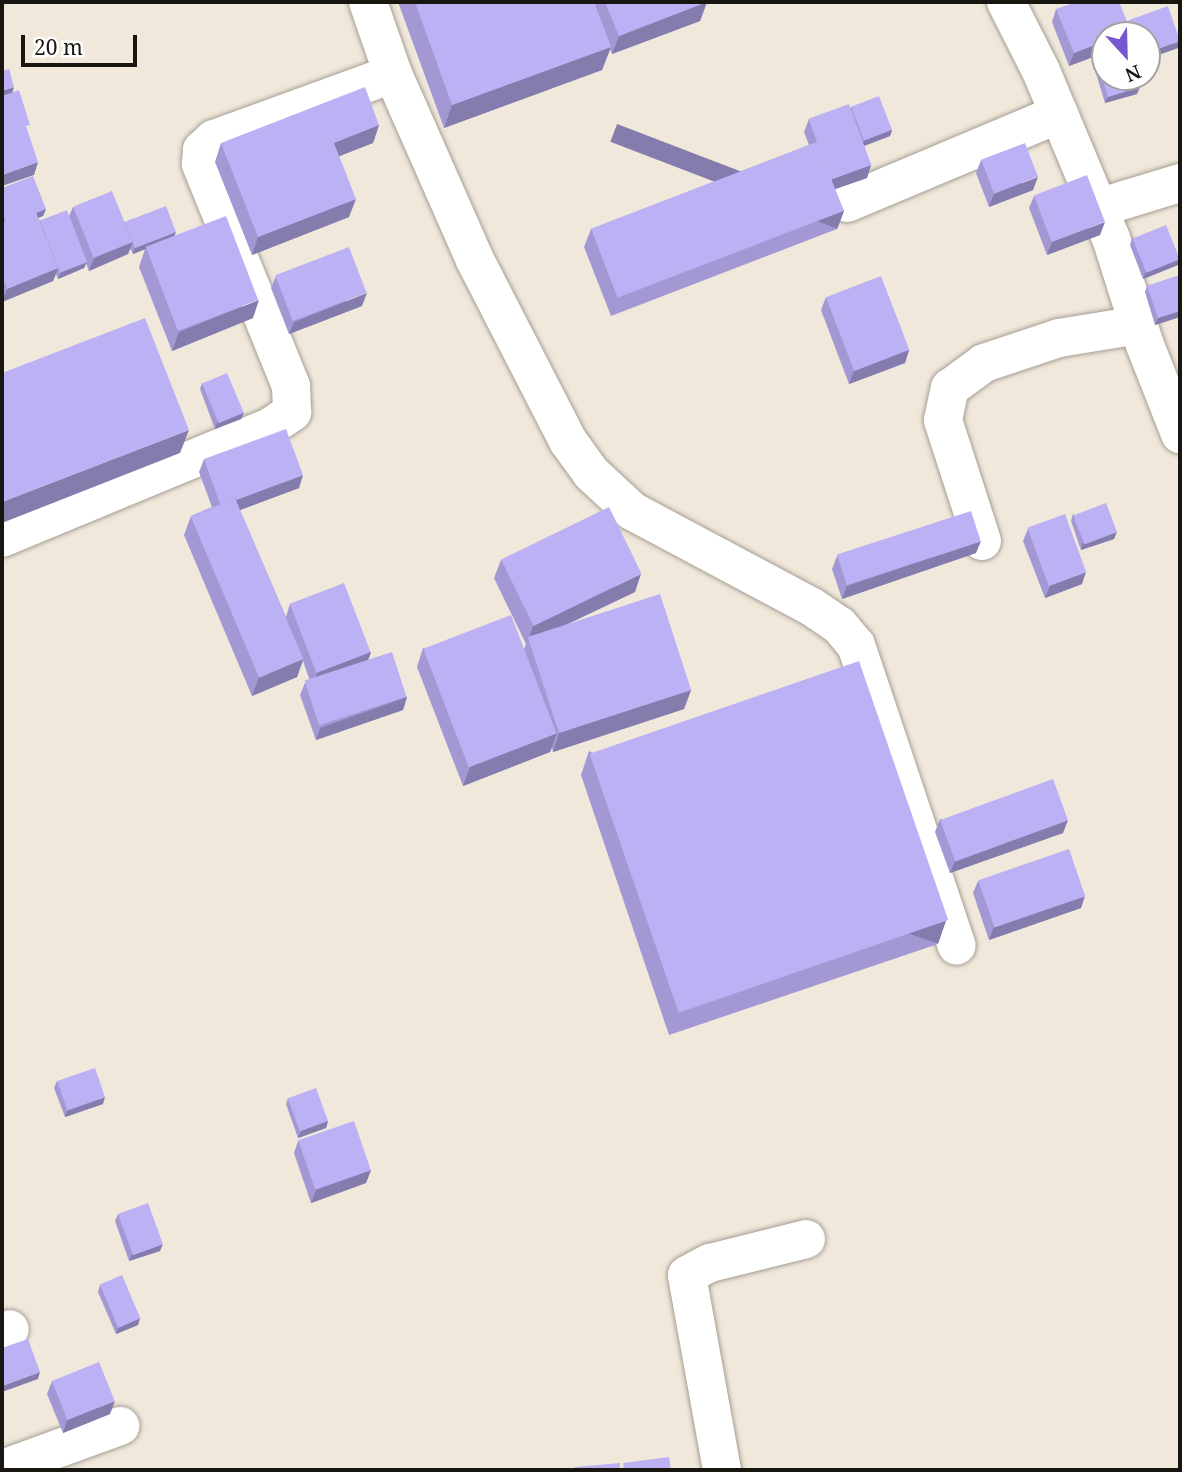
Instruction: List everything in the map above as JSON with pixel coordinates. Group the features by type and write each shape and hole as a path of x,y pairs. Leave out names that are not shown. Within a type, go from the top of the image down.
{"street":[{"path":"369,2 394,74 474,258 568,441 592,473 632,511 812,607 838,625 856,645 957,946"},
{"path":"1006,2 1059,114 1098,208 1180,434"},
{"path":"2,538 270,427 292,412 291,386 201,164 202,150 214,139 394,74"},
{"path":"847,203 1059,114"},
{"path":"1098,208 1180,183"},
{"path":"982,541 943,420 950,388 984,363 1059,338 1139,325"},
{"path":"722,1470 687,1275 710,1263 806,1239"},
{"path":"2,1469 120,1426"}],"building":[{"path":"415,2 594,2 611,47 452,105"},
{"path":"605,2 707,2 619,36"},
{"path":"1076,2 1119,2 1127,21 1091,21 1091,46 1074,53 1056,9"},
{"path":"1168,6 1180,41 1161,48 1161,21 1129,20"},
{"path":"9,69 14,87 2,91 2,71"},
{"path":"365,87 379,125 334,143 356,199 258,237 221,143"},
{"path":"19,90 30,125 2,134 2,96"},
{"path":"1106,91 1127,91 1108,97"},
{"path":"879,96 892,130 864,140 851,107"},
{"path":"849,104 871,165 831,180 809,119"},
{"path":"26,126 38,162 2,175 2,134"},
{"path":"817,142 844,211 618,298 591,229"},
{"path":"1025,143 1038,177 994,193 981,160"},
{"path":"1087,175 1105,222 1052,242 1034,195"},
{"path":"33,176 46,209 36,213 35,210 6,222 2,212 2,188"},
{"path":"112,191 133,242 94,258 73,207"},
{"path":"166,206 176,232 135,248 125,222"},
{"path":"35,210 58,268 7,289 2,277 2,223"},
{"path":"67,210 87,262 60,273 40,220"},
{"path":"226,216 258,300 178,331 146,247"},
{"path":"1166,225 1180,259 1146,273 1133,238"},
{"path":"349,247 367,293 293,321 275,275"},
{"path":"1180,275 1180,311 1158,318 1147,286"},
{"path":"881,276 909,350 854,371 826,297"},
{"path":"145,318 189,430 2,502 2,373"},
{"path":"227,373 244,413 219,423 202,384"},
{"path":"286,429 303,475 220,504 204,459"},
{"path":"235,498 303,659 259,678 191,517"},
{"path":"1106,503 1117,532 1084,544 1073,516"},
{"path":"609,507 641,574 534,626 501,560"},
{"path":"971,511 981,541 847,585 837,555"},
{"path":"1065,514 1086,572 1049,586 1027,528"},
{"path":"344,583 371,652 316,673 290,604"},
{"path":"660,594 691,690 559,733 528,637"},
{"path":"511,615 557,734 469,767 423,649"},
{"path":"392,652 407,697 319,725 305,680"},
{"path":"859,661 948,920 679,1013 590,754"},
{"path":"1053,779 1068,820 955,861 940,820"},
{"path":"1069,849 1085,896 995,928 978,880"},
{"path":"95,1068 105,1097 67,1110 57,1081"},
{"path":"316,1088 328,1121 300,1131 288,1098"},
{"path":"354,1121 371,1170 315,1189 298,1140"},
{"path":"148,1203 163,1244 133,1255 118,1214"},
{"path":"122,1275 140,1318 118,1328 100,1284"},
{"path":"28,1339 40,1372 2,1386 2,1348"},
{"path":"99,1362 115,1401 67,1420 52,1381"},
{"path":"669,1457 671,1470 624,1470 623,1463"},
{"path":"620,1463 620,1470 575,1470 575,1467"}]}
